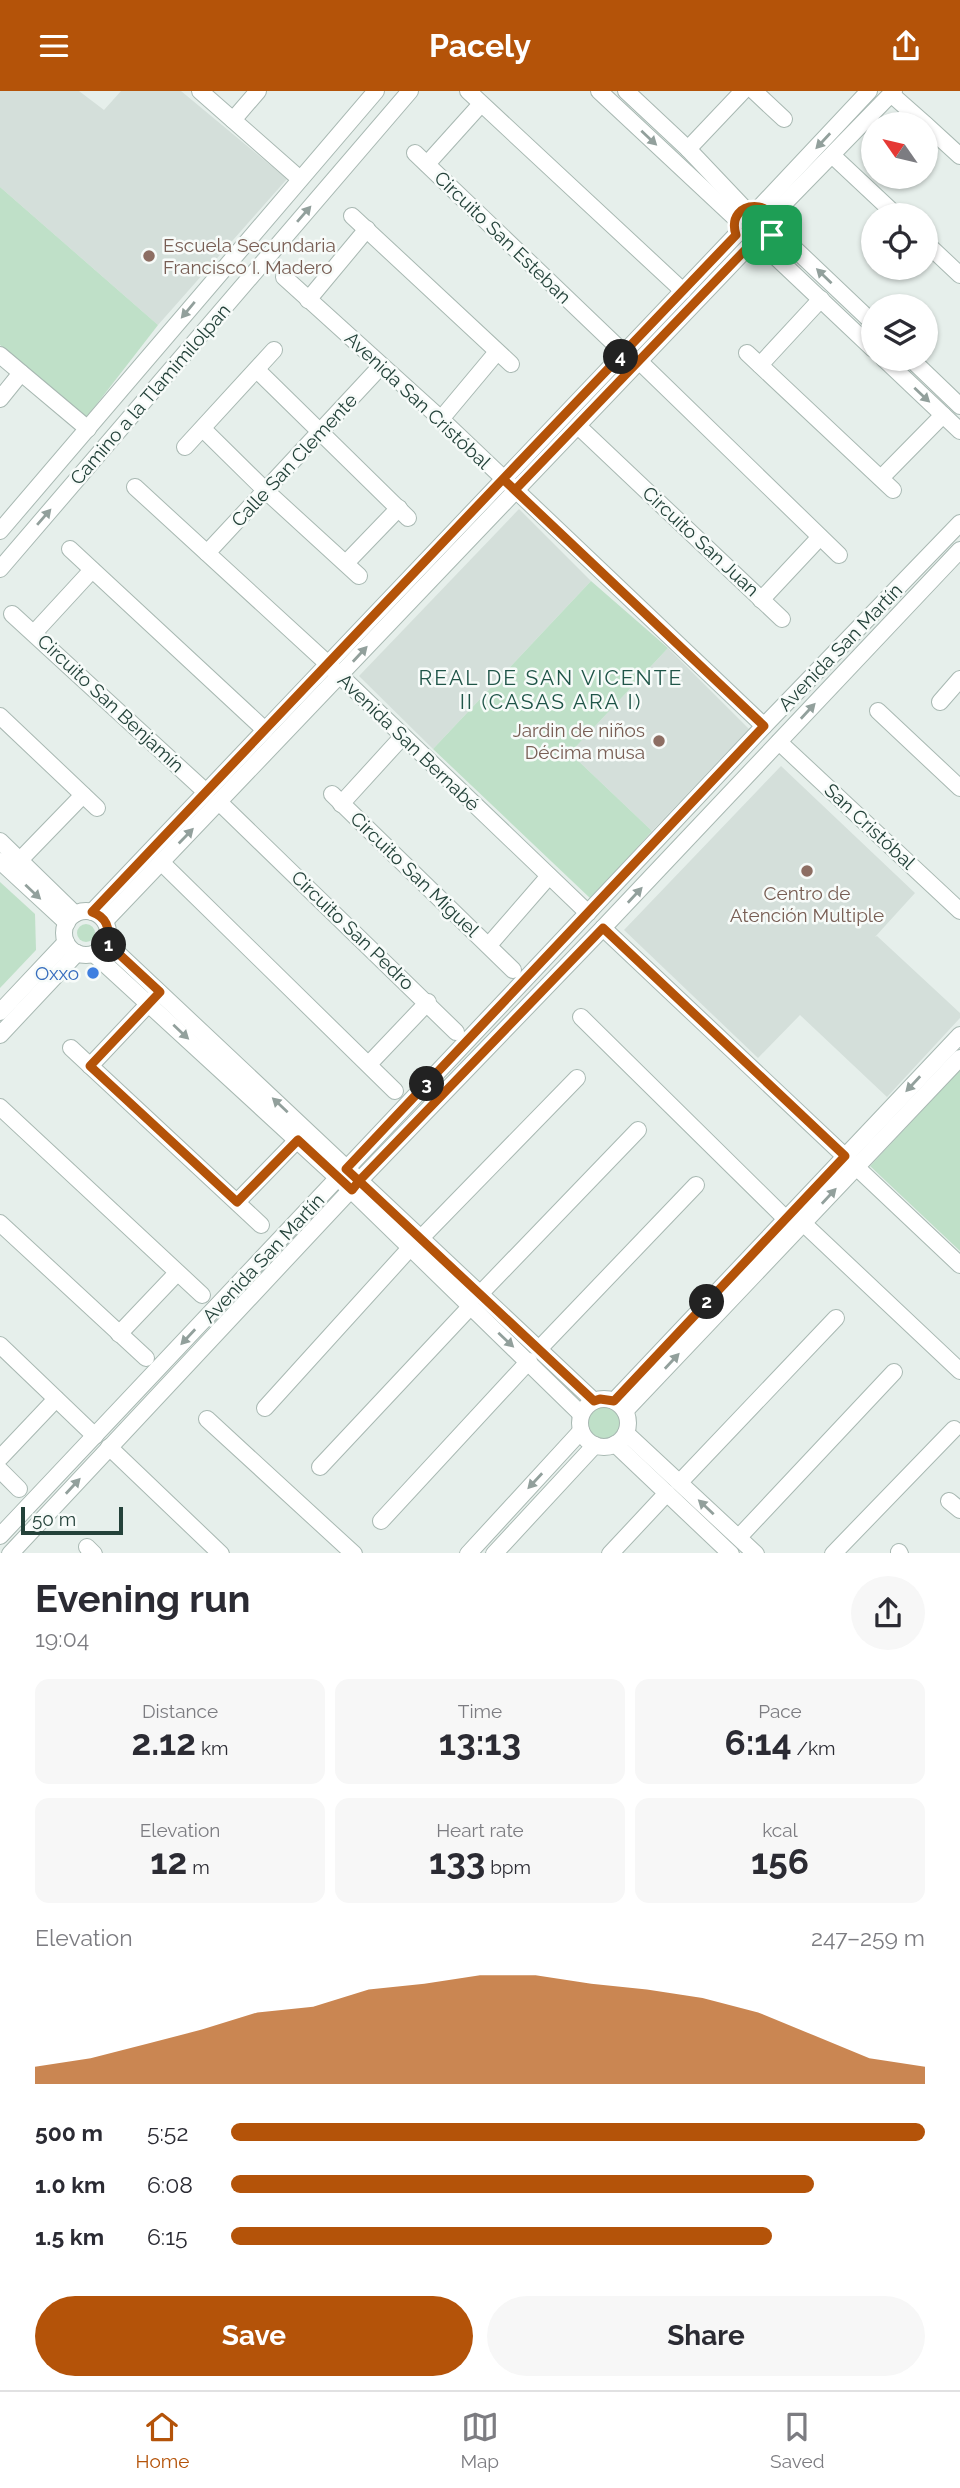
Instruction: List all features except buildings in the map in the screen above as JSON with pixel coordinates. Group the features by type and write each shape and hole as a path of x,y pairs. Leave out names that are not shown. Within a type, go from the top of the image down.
{"street":[{"path":"200,91 300,179"},
{"path":"233,120 258,91"},
{"name":"Camino a la Tlamimilolpan","path":"0,531 376,91"},
{"name":"Camino a la Tlamimilolpan","path":"0,569 410,91"},
{"path":"468,91 682,291"},
{"path":"599,91 754,219 861,313"},
{"path":"99,916 632,357 756,245 769,240 754,219 688,149 626,91"},
{"path":"688,149 743,91"},
{"path":"754,91 784,119"},
{"path":"509,485 578,426 682,291 754,219 869,91"},
{"path":"861,337 821,299 756,245 743,243 754,219 833,156 893,92 912,112"},
{"name":"Circuito San Esteban","path":"481,104 427,165 632,357"},
{"path":"938,137 960,156"},
{"path":"415,153 427,165"},
{"path":"833,156 883,203"},
{"path":"352,216 511,364"},
{"path":"308,300 367,229"},
{"path":"938,254 960,275"},
{"name":"Avenida San Cristóbal","path":"284,277 441,419 764,726"},
{"path":"760,365 821,299"},
{"path":"185,447 274,351"},
{"path":"441,419 497,352"},
{"path":"747,353 893,490"},
{"path":"0,355 88,429"},
{"path":"632,357 839,555"},
{"name":"Calle San Clemente","path":"207,553 381,366"},
{"path":"257,370 403,513 346,563"},
{"path":"897,371 960,431"},
{"path":"924,371 960,406"},
{"path":"0,398 21,373"},
{"path":"881,478 943,415"},
{"name":"Circuito San Juan","path":"578,426 761,600 820,537"},
{"path":"203,429 359,576"},
{"name":"Avenida San Bernabé","path":"135,487 334,670 588,913"},
{"name":"Avenida San Martín","path":"0,1536 764,726 960,523"},
{"path":"70,549 265,730"},
{"name":"Avenida San Martín","path":"10,1553 355,1185 603,928 960,550"},
{"name":"Circuito San Benjamín","path":"92,570 34,633 213,797"},
{"path":"761,600 782,619"},
{"path":"12,614 34,633"},
{"path":"0,861 71,918 99,916 161,862 265,730 334,670"},
{"path":"940,702 960,679"},
{"path":"878,711 960,788"},
{"path":"0,716 97,808"},
{"name":"Circuito San Miguel","path":"403,736 337,799 489,945 549,876"},
{"name":"San Cristóbal","path":"779,742 960,911"},
{"path":"20,860 83,795"},
{"name":"Circuito San Pedro","path":"213,797 428,1002 369,1065"},
{"path":"0,841 71,918"},
{"path":"161,862 395,1091"},
{"path":"99,916 108,932 100,948"},
{"path":"71,918 64,929 71,948"},
{"path":"603,928 960,1265"},
{"path":"489,945 513,970"},
{"path":"0,1035 71,948"},
{"path":"0,1012 71,948 100,948 302,1135 475,1301 534,1355 594,1401"},
{"path":"90,1066 155,998"},
{"path":"428,1002 456,1032"},
{"path":"581,1017 786,1219"},
{"path":"620,1406 803,1223 851,1161 960,1035"},
{"path":"71,1048 261,1225"},
{"path":"620,1406 786,1219 960,1058"},
{"path":"265,1408 416,1243 577,1078"},
{"path":"0,1107 202,1294"},
{"path":"320,1467 638,1130"},
{"path":"237,1202 302,1135"},
{"path":"381,1521 696,1185"},
{"path":"0,1223 146,1359"},
{"path":"803,1223 960,1371"},
{"path":"119,1334 177,1273"},
{"path":"610,1553 836,1318"},
{"path":"0,1345 95,1436"},
{"path":"534,1355 582,1414"},
{"path":"739,1537 894,1372"},
{"path":"0,1458 57,1399"},
{"path":"600,1399 620,1406 628,1426 621,1439 609,1447 589,1442 581,1431 582,1414 594,1401 600,1399"},
{"path":"207,1419 354,1553"},
{"path":"833,1553 954,1429"},
{"path":"468,1553 581,1431"},
{"path":"621,1439 673,1487 756,1553"},
{"path":"494,1553 595,1445"},
{"path":"109,1447 221,1553"},
{"path":"0,1470 19,1489"},
{"path":"673,1487 726,1552"}],"shaded area":[{"name":"Escuela Secundaria Francisco I. Madero","path":"0,91 79,91 104,110 121,91 181,91 287,179 158,325 0,187"},
{"path":"519,509 591,581 433,749 359,676"},
{"name":"Jardin de niños Décima musa","path":"668,648 749,729 652,831 570,753"},
{"path":"781,766 915,893 875,937 960,1013 960,1018 887,1097 800,1015 758,1058 624,930"}],"green space":[{"path":"0,187 158,325 86,418 0,345"},
{"path":"754,216 761,219 764,226 761,233 754,236 747,233 744,226 747,219"},
{"path":"591,581 668,648 570,753 652,831 591,899 433,749"},
{"path":"0,882 35,914 36,950 0,988"},
{"path":"86,924 92,927 95,933 92,939 86,942 80,939 77,933 80,927"},
{"path":"960,1070 960,1251 870,1166"},
{"path":"604,1406 616,1411 621,1423 616,1435 604,1440 592,1435 587,1423 592,1411"}],"place":[{"name":"Escuela Secundaria Francisco I. Madero","path":"149,256"},
{"name":"Jardin de niños Décima musa","path":"659,741"},
{"name":"Centro de Atención Multiple","path":"807,871"},
{"name":"Oxxo","path":"93,973"}],"district":[{"name":"REAL DE SAN VICENTE II (CASAS ARA I)","path":"551,690"}],"route":[{"path":"772,235 763,244 749,246 515,490 503,479 92,912 105,921 108,932 106,942 160,992 90,1066 237,1202 298,1140 352,1190 359,1181 594,1401 614,1401 845,1156 603,928 359,1181 346,1169 764,726 503,479 736,235 734,225 739,212 750,206 768,211 774,223 772,235"}]}
